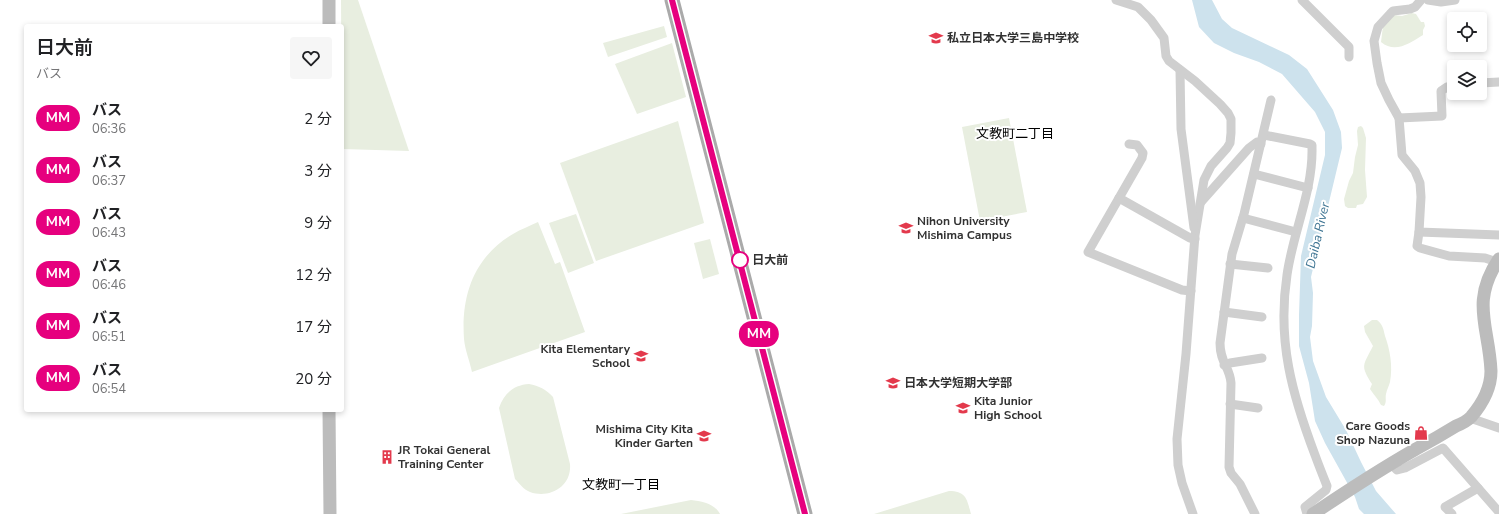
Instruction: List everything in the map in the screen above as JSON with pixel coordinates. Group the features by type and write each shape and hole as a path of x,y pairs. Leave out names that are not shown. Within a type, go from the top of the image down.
{"main road":[{"path":"672,0 805,514"}],"street":[{"path":"329,0 329,24"},
{"path":"1116,0 1138,8 1151,20 1164,38 1167,59 1195,81 1220,104 1231,119 1230,143 1211,166 1204,180 1195,237 1186,354 1177,439 1178,465 1193,514"},
{"path":"1302,0 1349,48 1349,57"},
{"path":"1318,511 1374,474 1470,418 1487,394 1495,372 1490,358 1483,317 1483,303 1486,287 1498,260 1449,256 1417,246 1421,197 1420,183 1415,171 1402,155 1399,118 1381,83 1375,50 1375,34 1378,27 1394,11 1415,7 1420,0"},
{"path":"1428,0 1440,2 1455,0"},
{"path":"1180,70 1181,129 1195,237"},
{"path":"1487,83 1499,82"},
{"path":"1399,118 1442,116 1441,91 1447,87"},
{"path":"1255,514 1240,484 1231,473 1229,467 1230,376 1220,354 1220,348 1232,254 1244,218 1271,100"},
{"path":"1201,202 1249,148 1262,139 1312,145 1312,159 1308,188 1290,255 1284,303 1286,357 1294,393 1315,456 1327,486 1326,490 1305,507 1308,514"},
{"path":"1129,144 1137,144 1143,155 1088,252 1182,290 1191,292"},
{"path":"1254,174 1308,188"},
{"path":"1119,198 1190,238 1195,237"},
{"path":"1244,218 1296,232"},
{"path":"1419,232 1499,235"},
{"path":"1230,264 1268,268"},
{"path":"1224,312 1262,317"},
{"path":"1224,365 1262,358"},
{"path":"1230,404 1258,408"},
{"path":"330,412 330,514"},
{"path":"1470,418 1499,428"},
{"path":"1391,464 1396,470 1401,469 1443,448 1499,512"},
{"path":"1452,514 1445,506 1478,488"}],"shaded area":[{"path":"341,0 358,0 409,151 344,149 344,24 341,24"},
{"path":"1412,13 1416,14 1421,22 1424,22 1425,26 1423,35 1408,44 1397,47 1392,47 1381,42 1383,26 1394,15 1402,16"},
{"path":"664,26 667,37 608,57 603,43"},
{"path":"672,43 686,97 637,114 615,64"},
{"path":"1009,118 1027,212 980,221 962,127"},
{"path":"678,121 704,223 596,261 560,163"},
{"path":"1361,126 1366,138 1365,170 1367,197 1363,204 1357,205 1356,208 1348,208 1345,206 1344,199 1353,173 1358,145 1357,131 1358,127"},
{"path":"576,214 594,263 568,273 549,223"},
{"path":"538,222 555,264 560,262 585,332 472,372 464,339 464,323 465,307 473,279 488,254 500,243 516,232"},
{"path":"710,239 719,274 703,279 694,243"},
{"path":"1372,320 1377,320 1382,327 1390,358 1391,376 1384,406 1381,405 1370,389 1372,384 1364,369 1365,362 1373,346 1365,332 1364,326"},
{"path":"529,384 542,388 553,397 570,464 570,472 563,485 552,492 545,494 537,494 528,491 515,479 499,408 504,398 510,391 519,386"},
{"path":"949,491 959,492 965,497 971,514 874,514"},
{"path":"691,500 712,505 720,514 621,514"}],"water":[{"name":"Daiba River","path":"1192,0 1212,0 1222,19 1232,28 1289,55 1307,69 1333,110 1341,132 1342,148 1311,277 1313,293 1312,326 1310,337 1313,361 1326,397 1346,430 1376,491 1396,514 1364,514 1359,509 1355,497 1325,443 1315,421 1309,383 1299,346 1301,256 1325,155 1325,132 1315,112 1282,74 1259,62 1234,53 1214,43 1199,27"}],"bus line":[{"name":"MM","path":"672,0 805,514"}],"place":[{"name":"私立日本大学三島中学校","path":"936,38"},
{"name":"Nihon University Mishima Campus","path":"906,228"},
{"name":"日大前","path":"740,260"},
{"name":"Kita Elementary School","path":"641,356"},
{"name":"日本大学短期大学部","path":"893,383"},
{"name":"Kita Junior High School","path":"963,408"},
{"name":"Care Goods Shop Nazuna","path":"1421,433"},
{"name":"Mishima City Kita Kinder Garten","path":"704,436"},
{"name":"JR Tokai General Training Center","path":"387,457"}],"district":[{"name":"文教町二丁目","path":"1015,133"},
{"name":"文教町一丁目","path":"621,484"}]}
